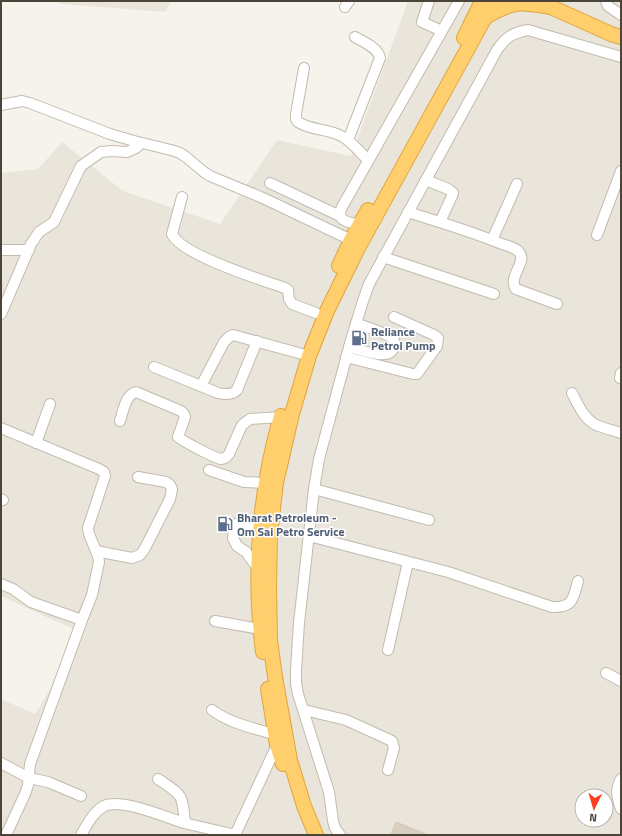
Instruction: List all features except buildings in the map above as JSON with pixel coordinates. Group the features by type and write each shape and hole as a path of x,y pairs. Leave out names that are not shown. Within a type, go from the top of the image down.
{"highway":[{"path":"306,835 276,740 260,629 259,570 261,521 266,483 281,417 316,313 351,240 468,32 482,1"},
{"path":"316,835 304,806 290,760 270,640 270,534 276,483 292,414 309,356 327,311 358,248 494,1"},
{"path":"533,1 546,3 611,34 621,37"},
{"path":"487,16 506,5 521,3 546,3"}],"street":[{"path":"429,1 422,22 442,31"},
{"path":"340,216 339,212 459,1"},
{"path":"606,1 608,6 621,15"},
{"path":"340,835 335,828 329,792 298,694 296,670 299,623 314,489 319,459 346,357 369,284 497,50 504,40 515,33 528,30 621,57"},
{"path":"348,140 380,58 379,53 375,49 355,37"},
{"path":"304,68 296,119 301,124 336,133 348,140 368,160"},
{"path":"1,105 22,101 30,103 110,134 180,153 210,176 263,198 351,240"},
{"path":"1,314 29,250 40,232 54,222 81,166 101,152 127,152 136,148 141,143"},
{"path":"597,235 621,171"},
{"path":"426,180 448,189 453,193 440,222"},
{"path":"270,183 340,216 343,220 360,225"},
{"path":"492,240 517,184"},
{"path":"182,198 172,234 179,243 205,257 285,288 288,290 289,299 292,304 316,313"},
{"path":"408,212 513,248 520,255 521,261 513,281 516,289 557,304"},
{"path":"1,250 29,250"},
{"path":"384,257 494,294"},
{"path":"346,357 417,374 437,346 438,338 394,317"},
{"path":"349,347 381,355 392,351 394,347 391,337 356,323"},
{"path":"201,386 224,342 233,335 302,354"},
{"path":"154,366 224,394 234,393 240,385 257,341"},
{"path":"120,421 128,398 133,392 136,392 182,411 184,417 178,437 222,459 226,458 229,454 245,421 250,419 281,417"},
{"path":"572,393 581,410 590,420 595,424 621,433"},
{"path":"36,443 50,404"},
{"path":"1,428 104,472 105,476 88,528 98,562 91,600 82,620 30,764 29,778 25,794 6,835"},
{"path":"209,470 244,482 266,483"},
{"path":"96,551 132,558 140,555 144,550 170,499 172,489 166,482 138,477"},
{"path":"314,489 429,520"},
{"path":"259,570 246,552 237,546 233,538 234,528 238,523 254,525 261,521"},
{"path":"309,536 448,572 552,606 562,607 569,604 578,581"},
{"path":"388,650 408,562"},
{"path":"1,584 13,589 32,602 82,620"},
{"path":"215,621 260,629"},
{"path":"606,673 621,682"},
{"path":"81,835 97,811 105,806 116,804 140,808 185,823 235,835 276,740 220,716 212,710"},
{"path":"304,710 346,720 392,741 394,748 388,770"},
{"path":"1,763 29,778 42,780 81,796"},
{"path":"158,779 176,791 182,799 185,823"},
{"path":"621,779 616,793 621,809"}],"shaded area":[{"path":"53,1 171,1 165,12 62,4"},
{"path":"408,1 621,1 621,835 1,835 1,699 35,714 84,634 1,596 1,173 38,169 62,142 123,191 220,224 277,140 351,156"}],"place":[{"name":"Reliance Petrol Pump","path":"359,338"},
{"name":"Bharat Petroleum - Om Sai Petro Service","path":"225,524"}]}
